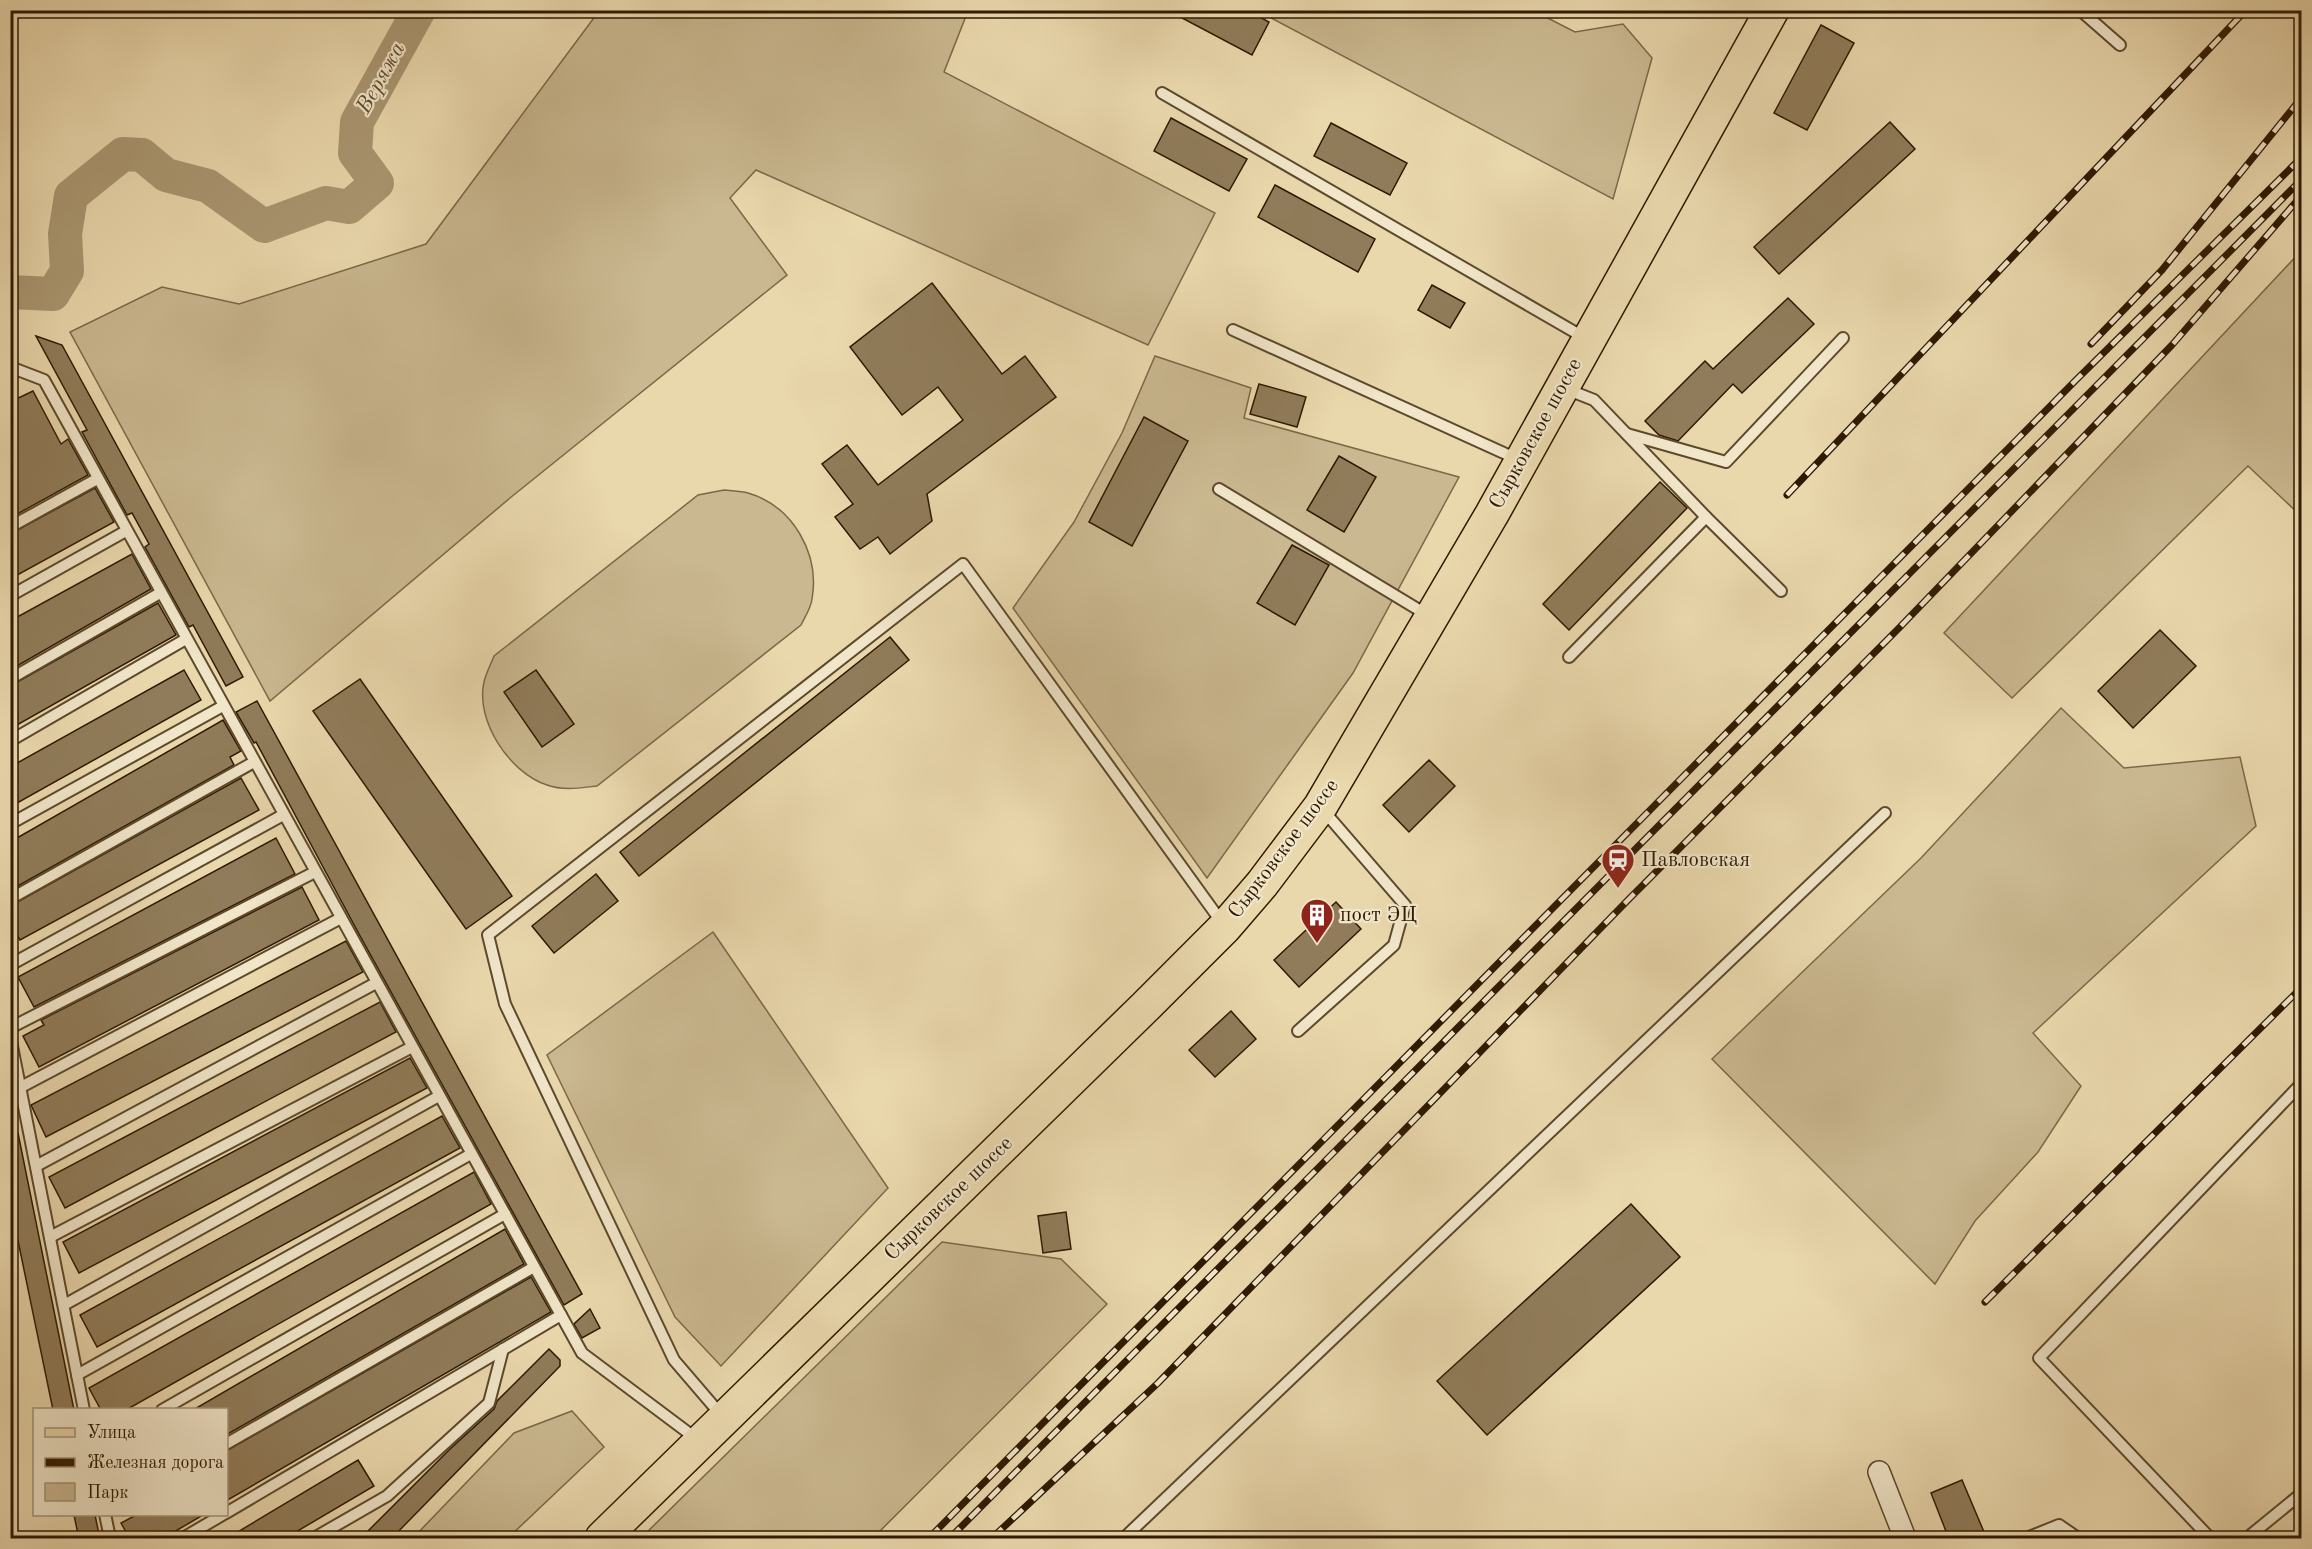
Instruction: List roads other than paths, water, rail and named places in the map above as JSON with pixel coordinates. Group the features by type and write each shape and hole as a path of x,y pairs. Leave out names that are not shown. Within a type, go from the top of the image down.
{"main road":[{"name":"Сырковское шоссе","path":"602,1539 1225,927 1262,884 1320,807 1492,514 1772,10"}],"street":[{"path":"1879,1472 1905,1539"}],"lane":[{"path":"2080,10 2120,45"},
{"path":"1162,93 1588,340"},
{"path":"1233,330 1520,460"},
{"path":"1626,433 1726,462 1843,338"},
{"path":"10,367 44,380 582,1353 700,1442"},
{"path":"1561,387 1594,400 1706,518 1781,591"},
{"path":"10,527 97,479"},
{"path":"1219,489 1431,617"},
{"path":"1569,657 1706,518"},
{"path":"10,596 126,531"},
{"path":"724,1420 674,1360 505,1004 488,935 963,564 1225,927"},
{"path":"10,679 160,593"},
{"path":"10,741 186,639"},
{"path":"10,824 223,705"},
{"path":"10,900 254,762"},
{"path":"1298,1031 1394,945 1405,905 1320,807"},
{"path":"1124,1539 1885,813"},
{"path":"10,965 283,815"},
{"path":"10,1028 315,872"},
{"path":"21,1087 341,918"},
{"path":"36,1166 376,983"},
{"path":"10,1036 84,1408"},
{"path":"50,1237 412,1047"},
{"path":"2210,1539 2039,1358 2301,1083"},
{"path":"64,1305 439,1096"},
{"path":"77,1375 471,1154"},
{"path":"166,1408 505,1214"},
{"path":"228,1443 534,1267"},
{"path":"228,1512 561,1315"},
{"path":"314,1539 387,1496 489,1403 503,1350"},
{"path":"2247,1539 2301,1492"},
{"path":"105,1516 110,1539"},
{"path":"183,1539 222,1516"},
{"path":"2029,1537 2059,1525 2078,1539"}],"waterway":[{"name":"Веряжа","path":"10,292 53,294 67,271 65,234 71,196 123,154 142,155 166,175 208,186 264,226 326,203 349,207 377,183 355,153 357,122 419,10"}],"railway":[{"path":"1787,495 2246,10"},
{"path":"2091,344 2162,270 2302,97"},
{"path":"929,1538 2076,380 2302,157"},
{"path":"950,1538 2302,179"},
{"path":"992,1538 1158,1383 1628,900 1900,627 2172,345 2302,195"},
{"path":"1985,1302 2302,987"}],"place":[{"name":"Павловская","path":"1618,889"},
{"name":"пост ЭЦ","path":"1317,944"}]}
